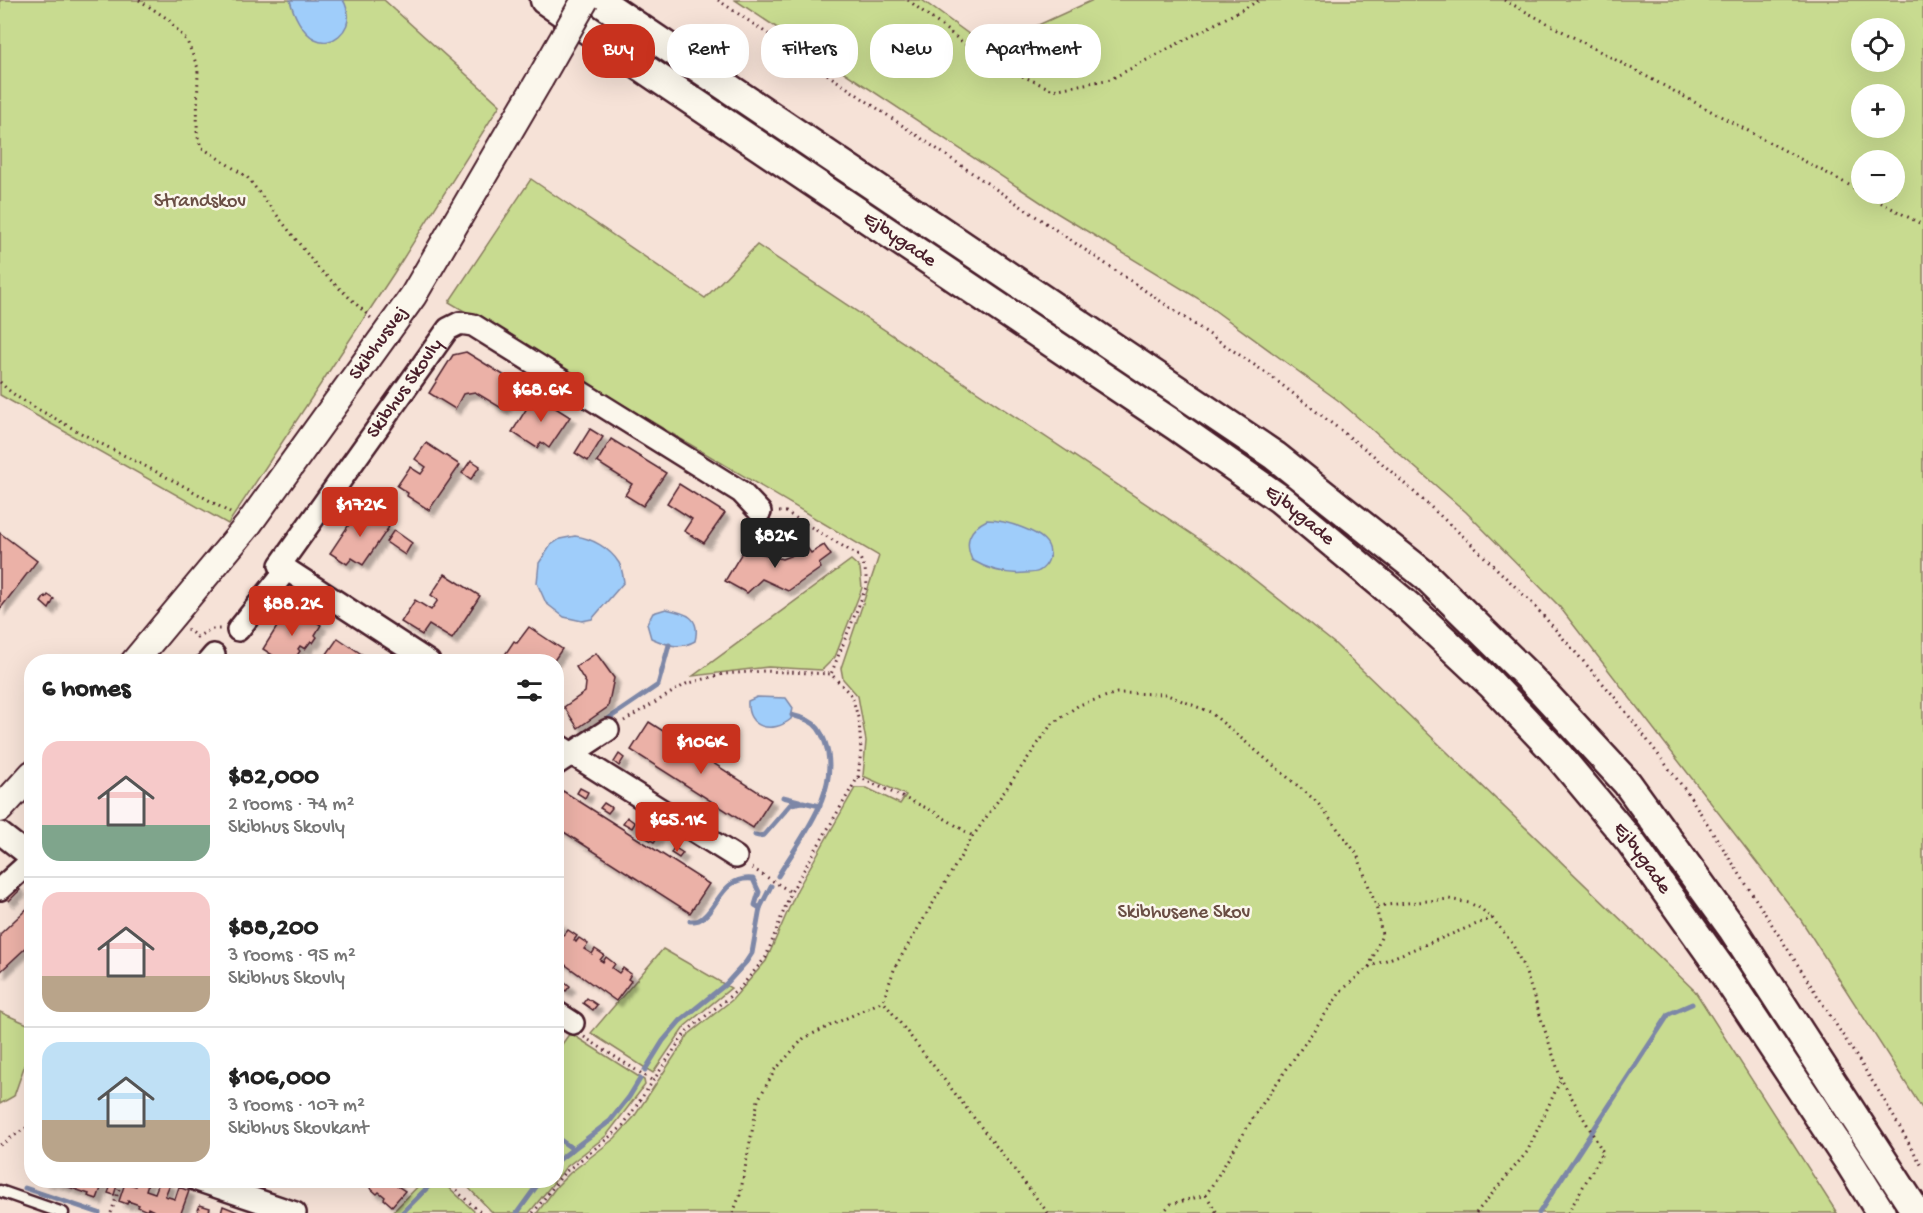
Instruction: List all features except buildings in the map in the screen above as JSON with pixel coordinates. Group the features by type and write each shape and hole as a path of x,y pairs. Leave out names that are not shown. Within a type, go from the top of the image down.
{"main road":[{"name":"Ejbygade","path":"545,0 1166,419 1280,499 1408,606 1491,684 1551,747 1630,841 1719,966 1881,1213"},
{"name":"Ejbygade","path":"598,0 1275,456 1426,576 1530,678 1627,783 1732,928 1917,1213"}],"street":[{"name":"Skibhusvej","path":"140,654 248,525 413,296 585,0"},
{"name":"Skibhus Skovly","path":"238,630 287,569 280,565 448,329 460,323 473,325 741,492 760,512"},
{"path":"287,569 417,654"},
{"path":"564,752 608,730"},
{"path":"564,756 736,857"},
{"path":"0,809 24,783"},
{"path":"0,833 24,852"},
{"path":"0,889 24,866"},
{"path":"222,1188 295,1213"}],"lane":[{"path":"0,1191 63,1213"}],"path":[{"path":"139,0 168,19 187,41 198,68 197,134 201,147 247,177 319,269 387,333"},
{"path":"908,0 983,58 1053,90 1111,79 1260,0"},
{"path":"1504,0 1851,187"},
{"path":"1884,204 1923,225"},
{"path":"0,382 10,393 202,495 248,525"},
{"path":"760,512 786,512 859,556 865,569 867,585 831,674"},
{"path":"171,616 197,637 211,629 219,628 235,636 238,630"},
{"path":"564,1173 622,1127 686,1032 740,988 766,957 791,892 858,777 861,750 859,721 852,696 831,674 765,671 723,674 686,684 608,730"},
{"path":"733,1213 740,1195 758,1100 775,1070 804,1038 883,1001 895,967 973,836 1051,725 1079,705 1117,693 1165,694 1210,712 1317,802 1357,854 1376,906 1382,935 1369,967"},
{"path":"858,777 931,810 973,836"},
{"path":"736,857 791,892"},
{"path":"1376,906 1449,899 1474,906 1492,918 1512,943 1525,970 1562,1078 1603,1152 1568,1213"},
{"path":"1162,1213 1171,1204 1206,1195 1258,1110 1342,990 1369,967 1492,918"},
{"path":"883,1001 1048,1213"},
{"path":"565,1018 580,1035 653,1081"},
{"path":"1476,1213 1527,1152 1562,1078"},
{"path":"0,1145 24,1129"},
{"path":"111,1213 119,1188"},
{"path":"456,1188 481,1213"},
{"path":"533,1213 552,1188"},
{"path":"1206,1195 1217,1213"}],"green space":[{"name":"Strandskov","path":"0,0 384,0 500,105 394,273 228,524 0,395"},
{"path":"735,0 922,0 965,31 965,78 1101,78 1101,24 1040,24 1093,0 1923,0 1923,1110 1801,920 1559,606 1466,512 1339,401 1199,299 1057,213 853,78 858,78 858,24 771,24"},
{"name":"Skibhusene Skov","path":"531,179 705,298 757,245 1226,557 1334,643 1695,991 1837,1213 537,1213 556,1188 564,1188 564,1179 570,1173 615,1138 634,1117 689,1034 732,1000 766,961 797,890 855,788 867,788 900,804 906,795 863,776 866,741 858,696 843,679 841,668 879,556 449,302"},
{"path":"851,560 860,568 862,588 835,657 822,670 768,667 693,676"},
{"path":"663,949 731,988 685,1026 653,1073 591,1033"},
{"path":"0,1012 24,1022 24,1067 14,1096 0,1104"},
{"path":"570,1033 644,1080 645,1085 606,1136 564,1169 564,1041"},
{"path":"416,1188 449,1188 476,1213 392,1213"},
{"path":"469,1188 549,1188 529,1213 493,1213"}],"water":[{"path":"290,0 343,0 348,13 346,26 334,39 321,41 315,39 299,22"},
{"path":"987,520 1009,523 1043,539 1050,554 1046,565 1036,572 1011,573 985,567 972,560 968,541 976,527"},
{"path":"575,536 594,541 611,553 620,565 624,582 592,619 582,621 564,617 546,603 537,583 539,563 551,545 560,539"},
{"path":"666,609 680,612 694,621 695,641 673,646 651,638 647,624 653,613"},
{"path":"757,697 786,698 793,708 791,719 784,724 769,727 756,723 751,718 748,701"}],"waterway":[{"path":"602,723 658,685 669,645"},
{"path":"778,876 816,812 824,795 828,778 829,760 821,732 812,723 792,715"},
{"path":"783,797 799,801"},
{"path":"755,835 764,835 791,804 803,802 820,806"},
{"path":"690,921 705,916 727,888 742,879 753,879 759,892 755,905 760,908"},
{"path":"645,1070 663,1041 680,1021 726,984 746,962 752,953 760,908 771,886"},
{"path":"1539,1213 1669,1014 1692,1004"},
{"path":"564,1156 610,1121 640,1079"},
{"path":"564,1143 573,1149"},
{"path":"25,1188 99,1213"},
{"path":"402,1213 427,1188"},
{"path":"517,1213 535,1188"}]}
